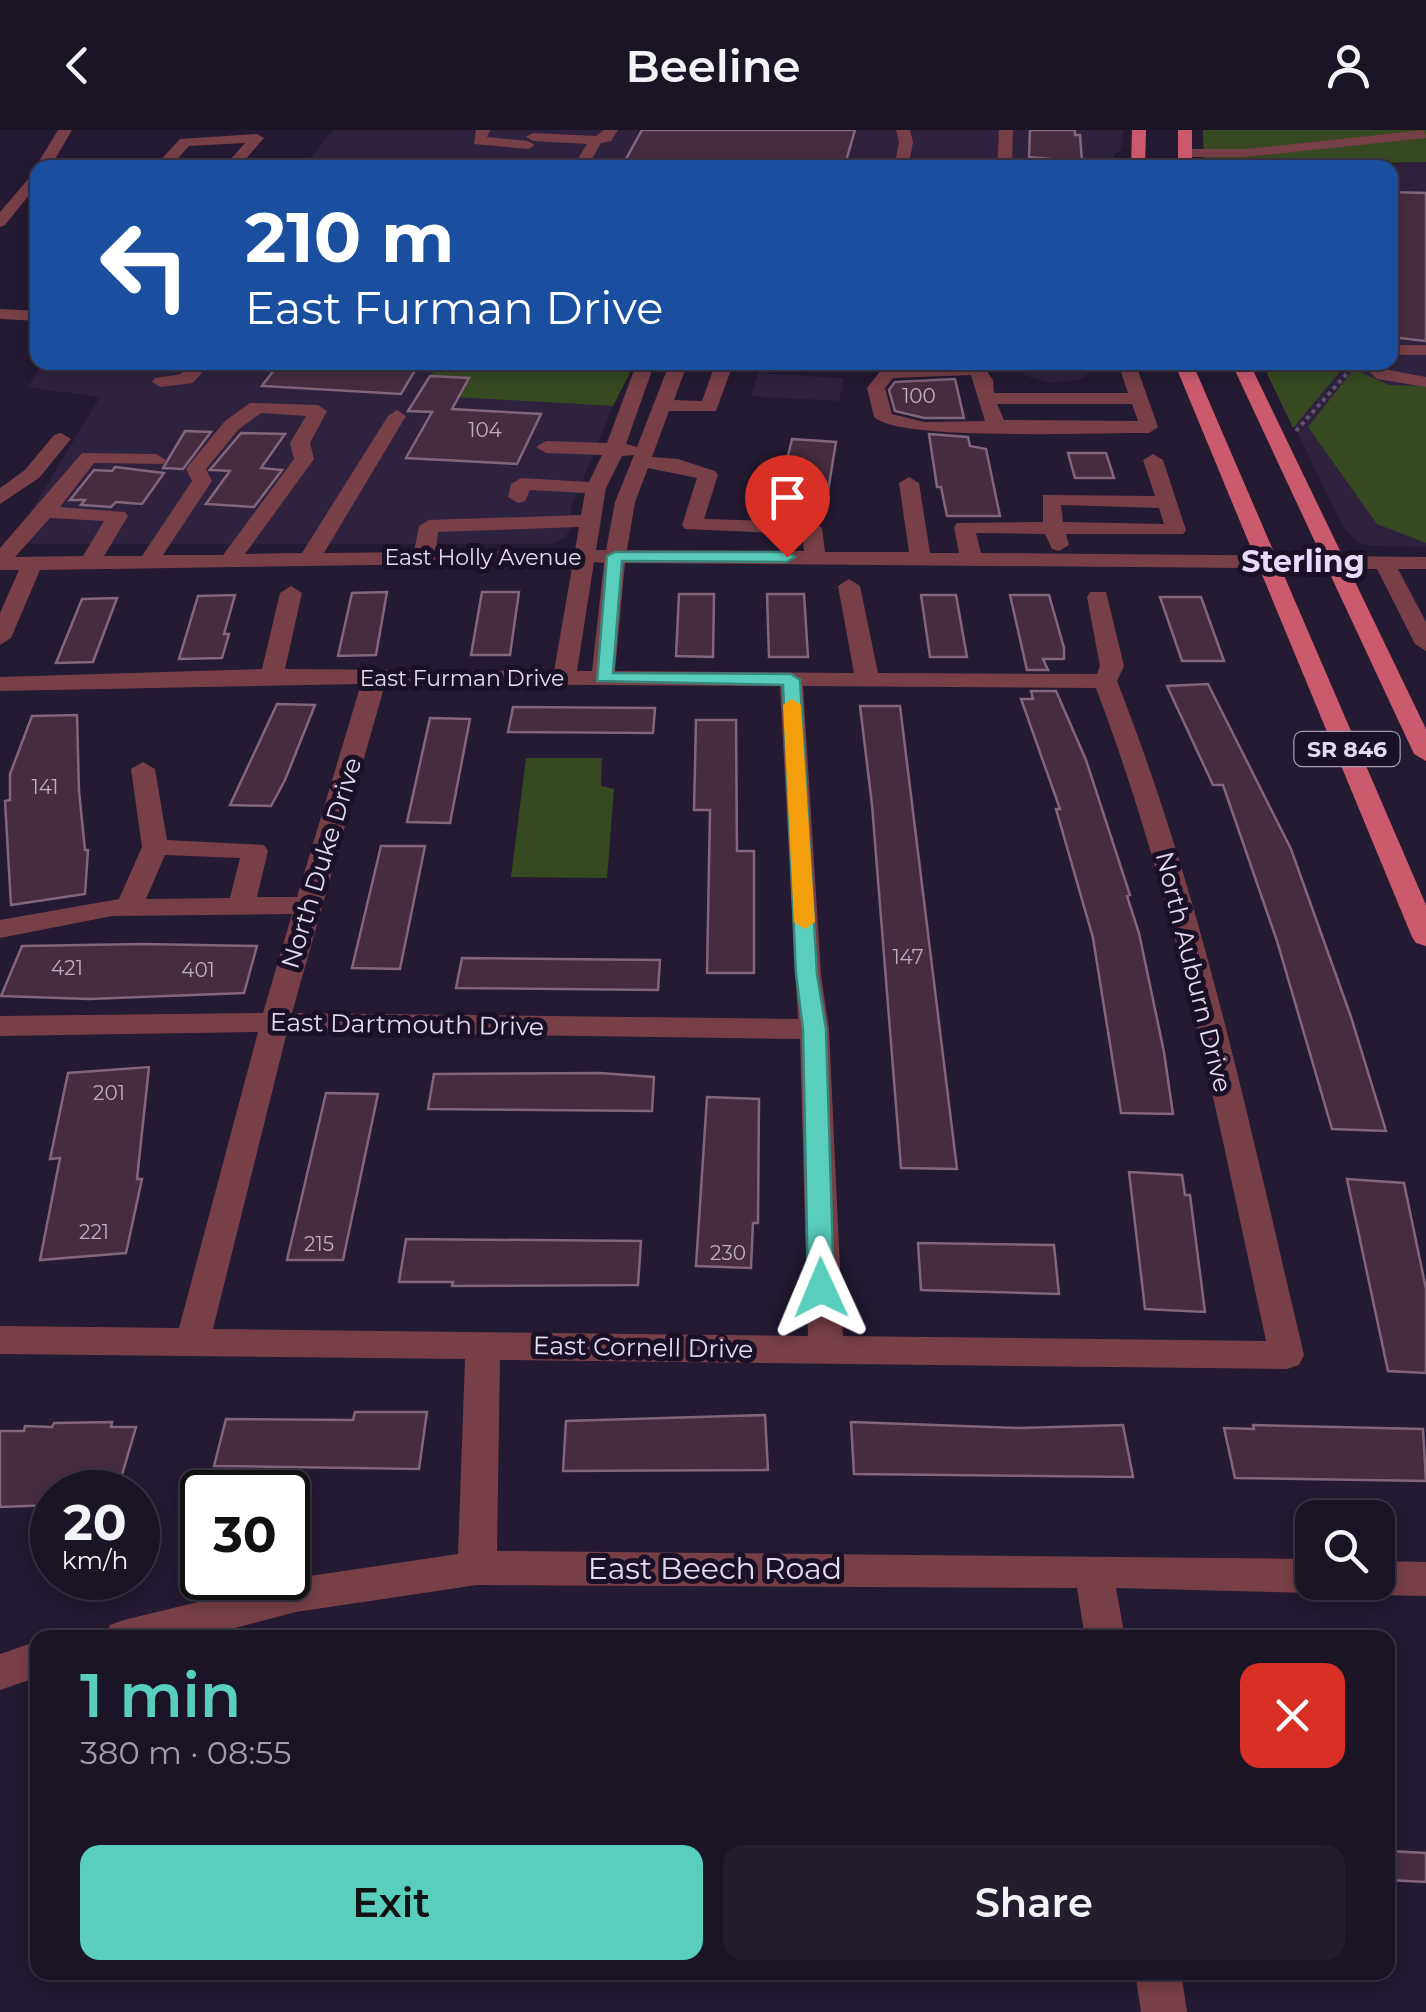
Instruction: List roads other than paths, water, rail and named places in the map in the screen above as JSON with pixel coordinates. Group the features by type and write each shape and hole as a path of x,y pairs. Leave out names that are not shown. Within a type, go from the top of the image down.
{"main road":[{"path":"1138,160 1139,130"},
{"path":"1186,130 1186,160"},
{"name":"SR 846","path":"1186,370 1426,937"},
{"name":"SR 846","path":"1244,370 1426,754"}],"street":[{"path":"47,160 66,130"},
{"path":"483,130 479,141 530,142 596,140 606,138 611,130"},
{"path":"902,160 904,130"},
{"path":"1004,160 1006,130"},
{"path":"1186,160 1426,134"},
{"path":"1404,136 1426,152"},
{"path":"167,160 184,142 256,138 237,160"},
{"path":"584,160 596,140"},
{"path":"0,222 30,185"},
{"path":"0,314 30,316"},
{"path":"1398,350 1426,350"},
{"path":"161,382 187,379 195,370"},
{"path":"564,679 596,488 615,449 643,370"},
{"path":"603,678 615,556 640,456 676,370"},
{"path":"662,405 709,407 725,370"},
{"path":"924,370 888,373 876,388 883,418 915,426 1149,427 1129,370"},
{"path":"975,370 984,380 986,399 998,426"},
{"path":"1378,370 1426,382"},
{"path":"986,399 1136,398"},
{"path":"148,561 202,482 196,469 232,426 257,407 318,410 300,443 304,459 230,560"},
{"path":"310,558 397,416"},
{"path":"0,498 32,474 61,439"},
{"path":"546,447 615,449 708,474 692,525 812,528 814,557"},
{"path":"0,563 89,457 156,460"},
{"path":"971,557 964,528 1176,530 1153,460"},
{"path":"909,483 920,557"},
{"path":"499,557 521,484 596,488"},
{"path":"1063,557 1050,499 1167,502"},
{"path":"424,558 428,526 515,510 589,521"},
{"path":"45,512 118,516 90,562"},
{"name":"East Holly Avenue","path":"0,563 582,556 1426,563"},
{"path":"0,638 33,562"},
{"path":"1384,562 1426,644"},
{"path":"849,586 867,678"},
{"path":"272,676 291,593"},
{"name":"North Auburn Drive","path":"1098,596 1112,666 1105,681 1146,787 1197,966 1286,1355"},
{"name":"East Furman Drive","path":"0,684 272,676 1105,681"},
{"name":"North Duke Drive","path":"193,1340 276,1022 374,677"},
{"path":"791,680 807,974 814,1029 826,1349"},
{"path":"129,908 154,848 143,769"},
{"path":"154,848 255,850 241,906"},
{"path":"0,929 129,908 308,905"},
{"name":"East Dartmouth Drive","path":"0,1026 276,1022 814,1029"},
{"name":"East Cornell Drive","path":"0,1340 1286,1355"},
{"path":"477,1568 484,1345"},
{"name":"East Beech Road","path":"156,1630 296,1595 477,1568 1295,1576"},
{"path":"1094,1571 1104,1630"},
{"path":"1395,1579 1426,1580"},
{"path":"0,1672 30,1662"},
{"path":"1159,1980 1164,2012"}],"district":[{"name":"Sterling","path":"1303,562"}]}
